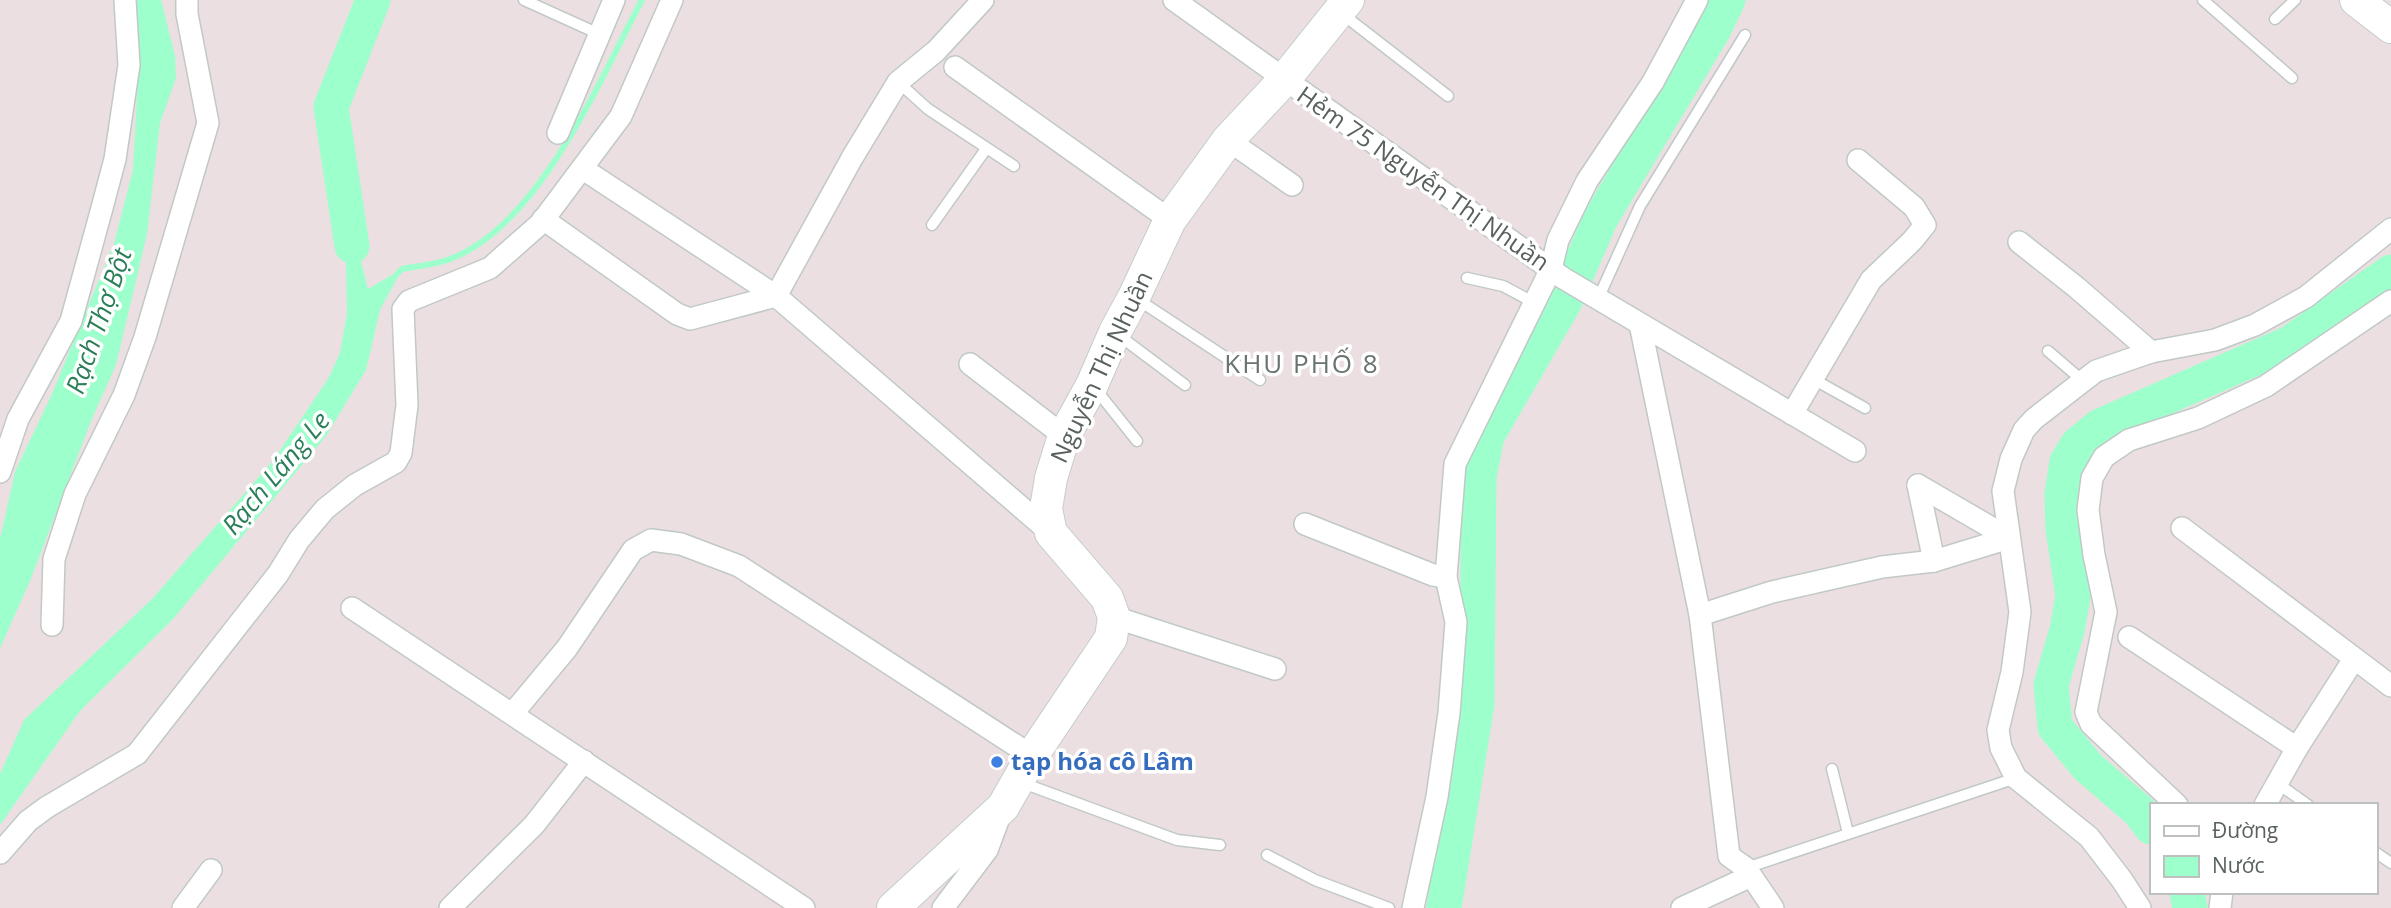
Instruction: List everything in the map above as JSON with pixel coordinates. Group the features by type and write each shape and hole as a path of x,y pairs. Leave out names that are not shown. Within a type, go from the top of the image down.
{"street":[{"path":"0,472 18,419 71,321 92,248 115,159 129,65 125,0"},
{"path":"52,625 54,559 75,494 124,395 145,337 208,123 187,14 187,0"},
{"path":"558,132 614,0"},
{"path":"0,853 28,821 47,807 137,754 278,574 299,540 326,509 355,485 396,462 401,453 407,405 401,319 403,309 409,301 490,268 543,219 621,116 672,0"},
{"path":"543,219 573,243 677,314 690,319 776,296 852,158 898,82 936,51 983,0"},
{"name":"Hẻm 75 Nguyễn Thị Nhuần","path":"1174,0 1557,274 1855,451"},
{"path":"1413,908 1437,797 1449,713 1456,622 1446,577 1455,464 1533,302 1557,274 1558,240 1587,181 1654,82 1697,0"},
{"path":"2356,0 2391,27"},
{"name":"Nguyễn Thị Nhuần","path":"1051,533 1046,509 1051,478 1064,436 1092,385 1170,220 1228,140 1284,80 1343,6"},
{"path":"956,67 1170,220"},
{"path":"1228,140 1292,186"},
{"path":"1792,414 1871,280 1925,225 1914,208 1857,160"},
{"path":"583,169 776,296 1051,533 1107,598 1114,617 1111,638 1017,781 987,850 943,908"},
{"path":"2140,908 2089,837 2016,778 2001,748 1998,730 2012,672 2020,612 2003,491 2011,459 2024,430 2034,419 2096,371 2151,352 2215,340 2255,325 2306,297 2391,229"},
{"path":"2019,242 2151,352"},
{"path":"2175,803 2091,724 2086,712 2106,612 2088,510 2092,478 2104,457 2129,440 2198,418 2266,386 2391,301"},
{"path":"1640,324 1700,615 1729,856 1749,872 1773,908"},
{"path":"970,364 1064,436"},
{"path":"1934,561 1919,485 2009,538"},
{"path":"1305,524 1433,575 1446,577"},
{"path":"2182,528 2391,685"},
{"path":"1700,615 1772,592 1882,567 1934,561 2009,538"},
{"path":"513,713 567,648 633,550 652,540 681,544 739,566 1017,781"},
{"path":"352,608 804,908"},
{"path":"1114,617 1275,669"},
{"path":"2129,637 2297,748"},
{"path":"2266,803 2297,748 2354,659"},
{"path":"450,908 534,825 584,761"},
{"path":"893,908 1017,781"},
{"path":"183,908 211,870"},
{"path":"1682,908 1749,872"}],"lane":[{"path":"524,0 599,34"},
{"path":"2203,0 2292,78"},
{"path":"2275,19 2295,0"},
{"path":"1343,6 1448,96"},
{"path":"1593,296 1640,206 1745,35"},
{"path":"898,82 928,109 1014,166"},
{"path":"932,225 985,149"},
{"path":"1467,278 1503,286 1533,302"},
{"path":"1134,297 1260,380"},
{"path":"1115,332 1185,385"},
{"path":"2048,351 2083,381"},
{"path":"1813,379 1865,408"},
{"path":"1092,385 1137,441"},
{"path":"1832,769 1848,833"},
{"path":"1749,872 1848,833 2016,778"},
{"path":"1017,781 1177,840 1220,845"},
{"path":"2277,783 2305,803"},
{"path":"1267,855 1315,880 1389,908"}],"water":[{"name":"Rạch Thợ Bột","path":"128,0 161,0 175,56 176,78 160,123 147,234 116,365 91,421 30,581 0,648 0,539 15,472 51,396 114,244 133,170 138,81"},
{"path":"345,198 368,289 402,269 380,310 366,370 326,436 173,619 80,711 0,825 0,774 24,720 152,599 272,462 328,379 340,353 347,314"}],"waterway":[{"name":"Rạch Láng Le","path":"352,246 331,107 373,0"},
{"path":"398,273 402,269 450,259 482,241 512,216 564,147 642,0"},
{"path":"1444,908 1477,704 1479,476 1487,436 1564,303 1601,218 1714,29 1728,0"},
{"path":"2150,826 2139,811 2088,767 2055,727 2051,685 2067,630 2073,596 2063,529 2062,494 2067,462 2078,444 2100,426 2290,343 2391,272"},
{"path":"2187,894 2190,908"}],"place":[{"name":"tạp hóa cô Lâm","path":"997,762"}],"district":[{"name":"KHU PHỐ 8","path":"1302,364"}]}
